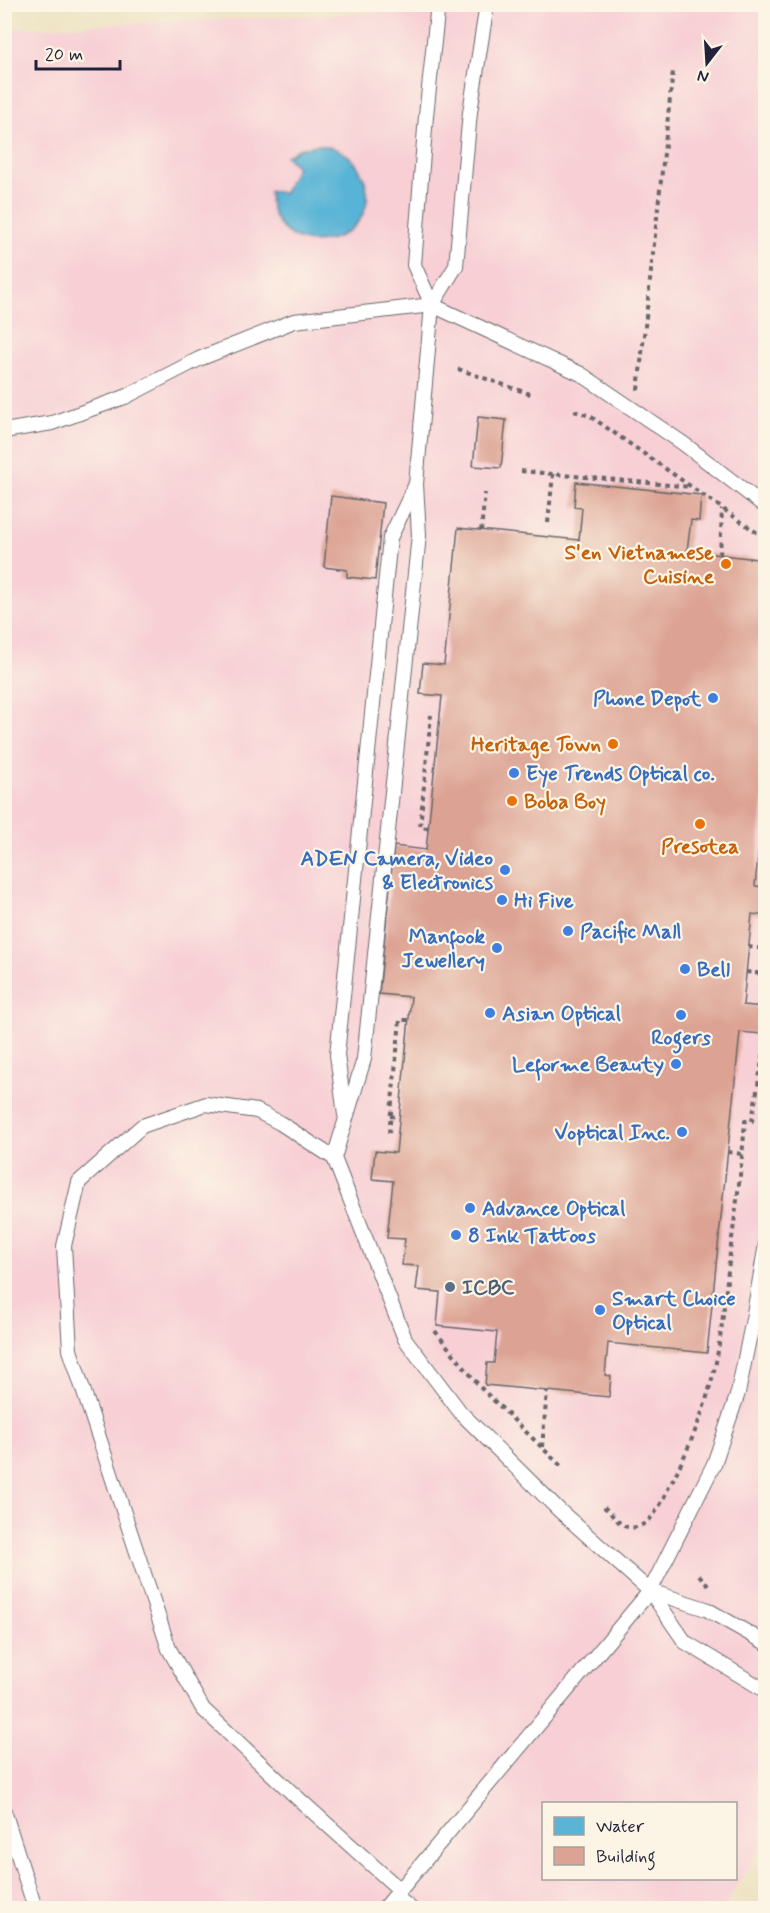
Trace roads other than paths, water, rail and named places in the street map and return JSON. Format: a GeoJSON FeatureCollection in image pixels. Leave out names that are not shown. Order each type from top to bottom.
{"type":"FeatureCollection","features":[{"type":"Feature","properties":{"kind":"lane"},"geometry":{"type":"LineString","coordinates":[[432,305],[414,265],[438,4]]}},
{"type":"Feature","properties":{"kind":"lane"},"geometry":{"type":"LineString","coordinates":[[334,1158],[366,1048],[419,535],[416,484],[432,305],[456,266],[470,112],[487,4]]}},
{"type":"Feature","properties":{"kind":"lane"},"geometry":{"type":"LineString","coordinates":[[4,431],[52,423],[125,397],[199,359],[294,321],[432,305],[581,374],[684,444],[765,507]]}},
{"type":"Feature","properties":{"kind":"lane"},"geometry":{"type":"LineString","coordinates":[[345,1121],[337,1055],[390,538],[416,484]]}},
{"type":"Feature","properties":{"kind":"lane"},"geometry":{"type":"LineString","coordinates":[[410,1908],[398,1893],[203,1708],[169,1648],[70,1350],[64,1246],[79,1182],[142,1126],[206,1104],[257,1111],[334,1158],[405,1339],[461,1413],[560,1511],[650,1591],[685,1642],[765,1691]]}},
{"type":"Feature","properties":{"kind":"lane"},"geometry":{"type":"LineString","coordinates":[[385,1908],[650,1591],[714,1464],[738,1393],[765,1244]]}},
{"type":"Feature","properties":{"kind":"lane"},"geometry":{"type":"LineString","coordinates":[[650,1591],[706,1609],[765,1643]]}},
{"type":"Feature","properties":{"kind":"lane"},"geometry":{"type":"LineString","coordinates":[[4,1811],[35,1908]]}},
{"type":"Feature","properties":{"kind":"water"},"geometry":{"type":"Polygon","coordinates":[[[317,145],[336,149],[347,155],[359,169],[367,193],[363,214],[350,230],[331,239],[310,241],[291,235],[276,218],[269,191],[284,193],[297,167],[286,156],[299,149],[317,145]]]}},
{"type":"Feature","properties":{"kind":"place","name":"S'en Vietnamese Cuisine"},"geometry":{"type":"Point","coordinates":[726,564]}},
{"type":"Feature","properties":{"kind":"place","name":"Phone Depot"},"geometry":{"type":"Point","coordinates":[713,698]}},
{"type":"Feature","properties":{"kind":"place","name":"Heritage Town"},"geometry":{"type":"Point","coordinates":[613,744]}},
{"type":"Feature","properties":{"kind":"place","name":"Eye Trends Optical co."},"geometry":{"type":"Point","coordinates":[514,773]}},
{"type":"Feature","properties":{"kind":"place","name":"Boba Boy"},"geometry":{"type":"Point","coordinates":[512,801]}},
{"type":"Feature","properties":{"kind":"place","name":"Presotea"},"geometry":{"type":"Point","coordinates":[700,824]}},
{"type":"Feature","properties":{"kind":"place","name":"ADEN Camera, Video & Electronics"},"geometry":{"type":"Point","coordinates":[505,870]}},
{"type":"Feature","properties":{"kind":"place","name":"Hi Five"},"geometry":{"type":"Point","coordinates":[502,900]}},
{"type":"Feature","properties":{"kind":"place","name":"Pacific Mall"},"geometry":{"type":"Point","coordinates":[568,931]}},
{"type":"Feature","properties":{"kind":"place","name":"Manfook Jewellery"},"geometry":{"type":"Point","coordinates":[497,948]}},
{"type":"Feature","properties":{"kind":"place","name":"Bell"},"geometry":{"type":"Point","coordinates":[685,969]}},
{"type":"Feature","properties":{"kind":"place","name":"Asian Optical"},"geometry":{"type":"Point","coordinates":[490,1013]}},
{"type":"Feature","properties":{"kind":"place","name":"Rogers"},"geometry":{"type":"Point","coordinates":[681,1015]}},
{"type":"Feature","properties":{"kind":"place","name":"Leforme Beauty"},"geometry":{"type":"Point","coordinates":[676,1064]}},
{"type":"Feature","properties":{"kind":"place","name":"Voptical Inc."},"geometry":{"type":"Point","coordinates":[682,1132]}},
{"type":"Feature","properties":{"kind":"place","name":"Advance Optical"},"geometry":{"type":"Point","coordinates":[470,1208]}},
{"type":"Feature","properties":{"kind":"place","name":"8 Ink Tattoos"},"geometry":{"type":"Point","coordinates":[456,1235]}},
{"type":"Feature","properties":{"kind":"place","name":"ICBC"},"geometry":{"type":"Point","coordinates":[450,1287]}},
{"type":"Feature","properties":{"kind":"place","name":"Smart Choice Optical"},"geometry":{"type":"Point","coordinates":[600,1310]}}]}
